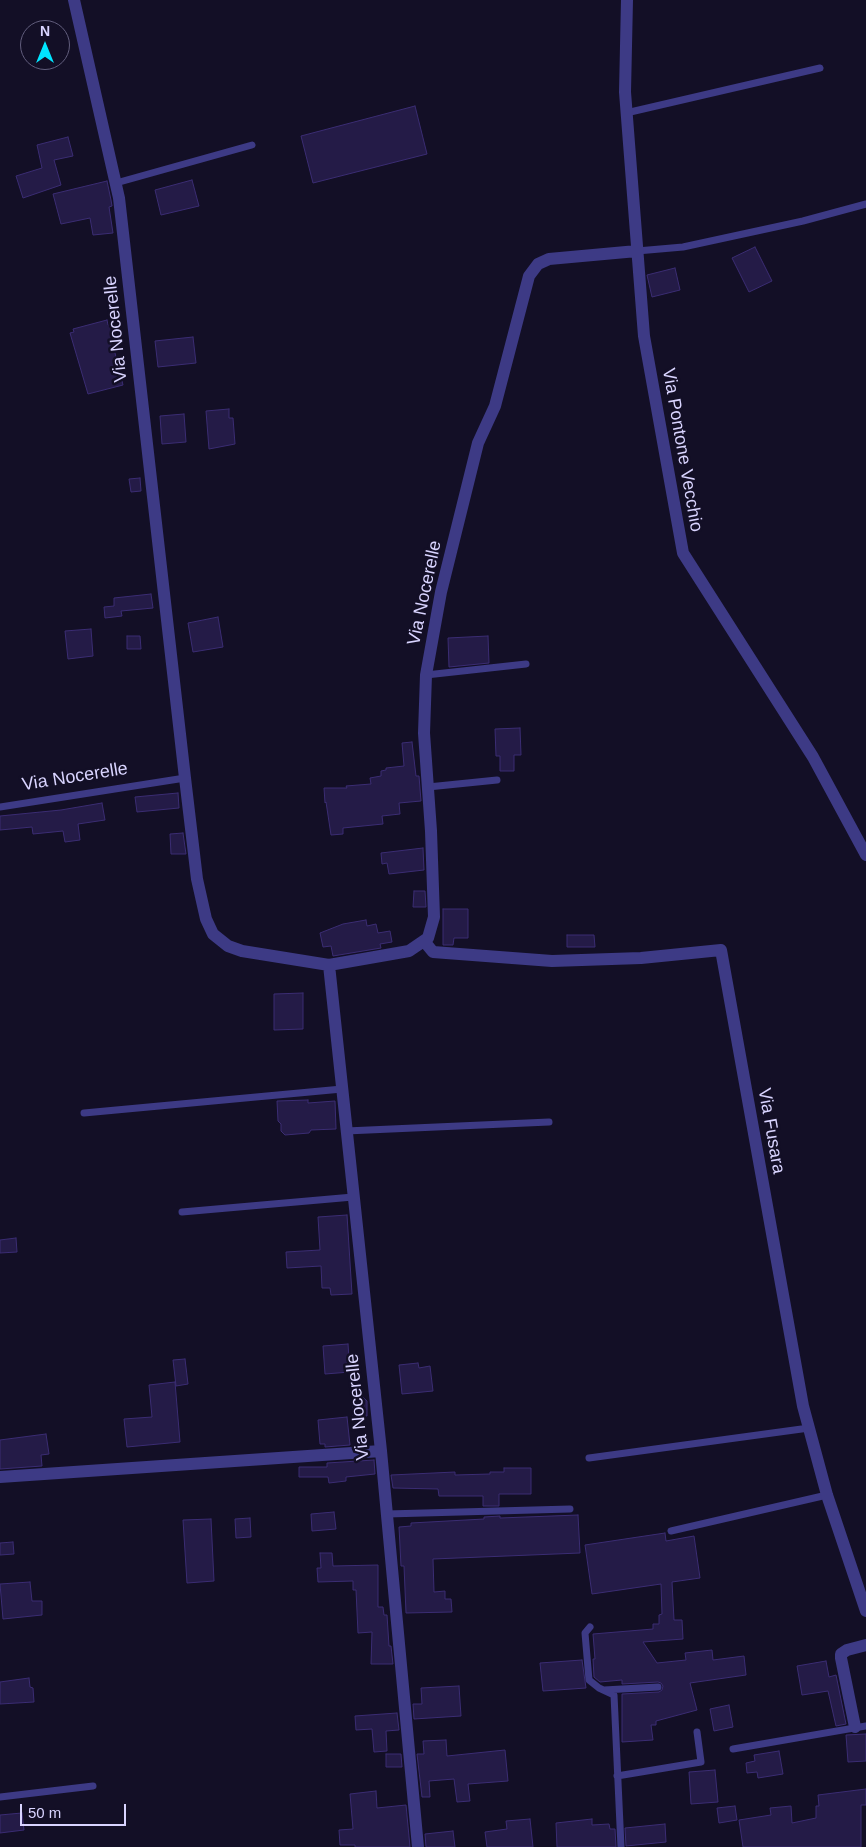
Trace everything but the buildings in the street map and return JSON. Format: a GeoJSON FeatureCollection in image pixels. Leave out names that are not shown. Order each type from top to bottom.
{"type":"FeatureCollection","features":[{"type":"Feature","properties":{"kind":"street","name":"Via Nocerelle"},"geometry":{"type":"LineString","coordinates":[[74,0],[116,183],[197,879],[206,919],[213,934],[228,946],[242,951],[328,965],[409,951],[428,938],[434,917],[424,733],[426,675],[441,592],[478,443],[495,406],[529,276],[538,264],[549,259],[637,251]]}},
{"type":"Feature","properties":{"kind":"street","name":"Via Pontone Vecchio"},"geometry":{"type":"LineString","coordinates":[[627,0],[626,112],[644,336],[682,553],[813,756],[866,855]]}},
{"type":"Feature","properties":{"kind":"street","name":"Via Fusara"},"geometry":{"type":"LineString","coordinates":[[424,941],[433,952],[552,961],[641,958],[721,950],[803,1406],[827,1495],[866,1611]]}},
{"type":"Feature","properties":{"kind":"street","name":"Via Nocerelle"},"geometry":{"type":"LineString","coordinates":[[328,965],[381,1450],[418,1847]]}},
{"type":"Feature","properties":{"kind":"street"},"geometry":{"type":"LineString","coordinates":[[0,1477],[381,1450]]}},
{"type":"Feature","properties":{"kind":"street"},"geometry":{"type":"LineString","coordinates":[[860,1727],[841,1654],[866,1644]]}},
{"type":"Feature","properties":{"kind":"lane"},"geometry":{"type":"LineString","coordinates":[[626,112],[820,68]]}},
{"type":"Feature","properties":{"kind":"lane"},"geometry":{"type":"LineString","coordinates":[[116,183],[252,145]]}},
{"type":"Feature","properties":{"kind":"lane"},"geometry":{"type":"LineString","coordinates":[[637,251],[692,245],[803,221],[866,204]]}},
{"type":"Feature","properties":{"kind":"lane"},"geometry":{"type":"LineString","coordinates":[[426,675],[526,664]]}},
{"type":"Feature","properties":{"kind":"lane","name":"Via Nocerelle"},"geometry":{"type":"LineString","coordinates":[[0,807],[185,778]]}},
{"type":"Feature","properties":{"kind":"lane"},"geometry":{"type":"LineString","coordinates":[[428,787],[497,780]]}},
{"type":"Feature","properties":{"kind":"lane"},"geometry":{"type":"LineString","coordinates":[[84,1113],[342,1089]]}},
{"type":"Feature","properties":{"kind":"lane"},"geometry":{"type":"LineString","coordinates":[[346,1131],[549,1122]]}},
{"type":"Feature","properties":{"kind":"lane"},"geometry":{"type":"LineString","coordinates":[[182,1212],[354,1198]]}},
{"type":"Feature","properties":{"kind":"lane"},"geometry":{"type":"LineString","coordinates":[[589,1458],[809,1428]]}},
{"type":"Feature","properties":{"kind":"lane"},"geometry":{"type":"LineString","coordinates":[[671,1530],[827,1495]]}},
{"type":"Feature","properties":{"kind":"lane"},"geometry":{"type":"LineString","coordinates":[[387,1514],[570,1509]]}},
{"type":"Feature","properties":{"kind":"lane"},"geometry":{"type":"LineString","coordinates":[[590,1627],[585,1634],[590,1680],[614,1695],[621,1847]]}},
{"type":"Feature","properties":{"kind":"lane"},"geometry":{"type":"LineString","coordinates":[[604,1690],[658,1687]]}},
{"type":"Feature","properties":{"kind":"lane"},"geometry":{"type":"LineString","coordinates":[[733,1749],[860,1727]]}},
{"type":"Feature","properties":{"kind":"lane"},"geometry":{"type":"LineString","coordinates":[[618,1776],[701,1762],[697,1732]]}},
{"type":"Feature","properties":{"kind":"lane"},"geometry":{"type":"LineString","coordinates":[[0,1797],[94,1786]]}}]}
